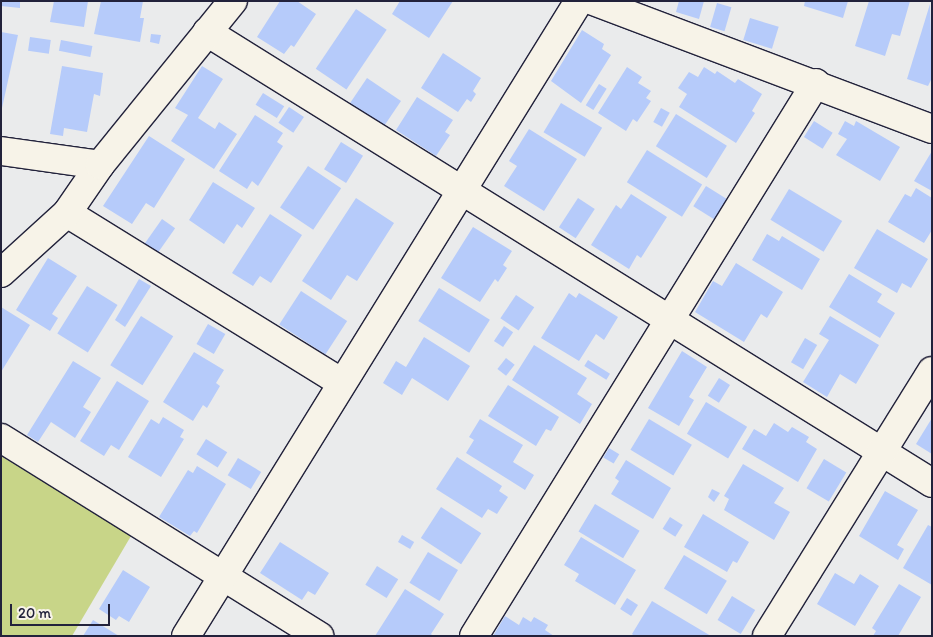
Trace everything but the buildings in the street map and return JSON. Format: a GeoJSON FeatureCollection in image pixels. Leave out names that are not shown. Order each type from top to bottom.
{"type":"FeatureCollection","features":[{"type":"Feature","properties":{"kind":"street"},"geometry":{"type":"LineString","coordinates":[[1,273],[67,213],[100,165],[233,1]]}},
{"type":"Feature","properties":{"kind":"street"},"geometry":{"type":"LineString","coordinates":[[186,636],[579,1]]}},
{"type":"Feature","properties":{"kind":"street"},"geometry":{"type":"LineString","coordinates":[[593,1],[816,83],[932,129]]}},
{"type":"Feature","properties":{"kind":"street"},"geometry":{"type":"LineString","coordinates":[[207,32],[460,192],[932,483]]}},
{"type":"Feature","properties":{"kind":"street"},"geometry":{"type":"LineString","coordinates":[[474,636],[816,83]]}},
{"type":"Feature","properties":{"kind":"street"},"geometry":{"type":"LineString","coordinates":[[1,151],[100,165]]}},
{"type":"Feature","properties":{"kind":"street"},"geometry":{"type":"LineString","coordinates":[[67,213],[342,383]]}},
{"type":"Feature","properties":{"kind":"street"},"geometry":{"type":"LineString","coordinates":[[767,636],[932,371]]}},
{"type":"Feature","properties":{"kind":"street"},"geometry":{"type":"LineString","coordinates":[[1,438],[319,636]]}},
{"type":"Feature","properties":{"kind":"green space"},"geometry":{"type":"Polygon","coordinates":[[[1,456],[131,536],[72,636],[1,636],[1,456]]]}}]}
